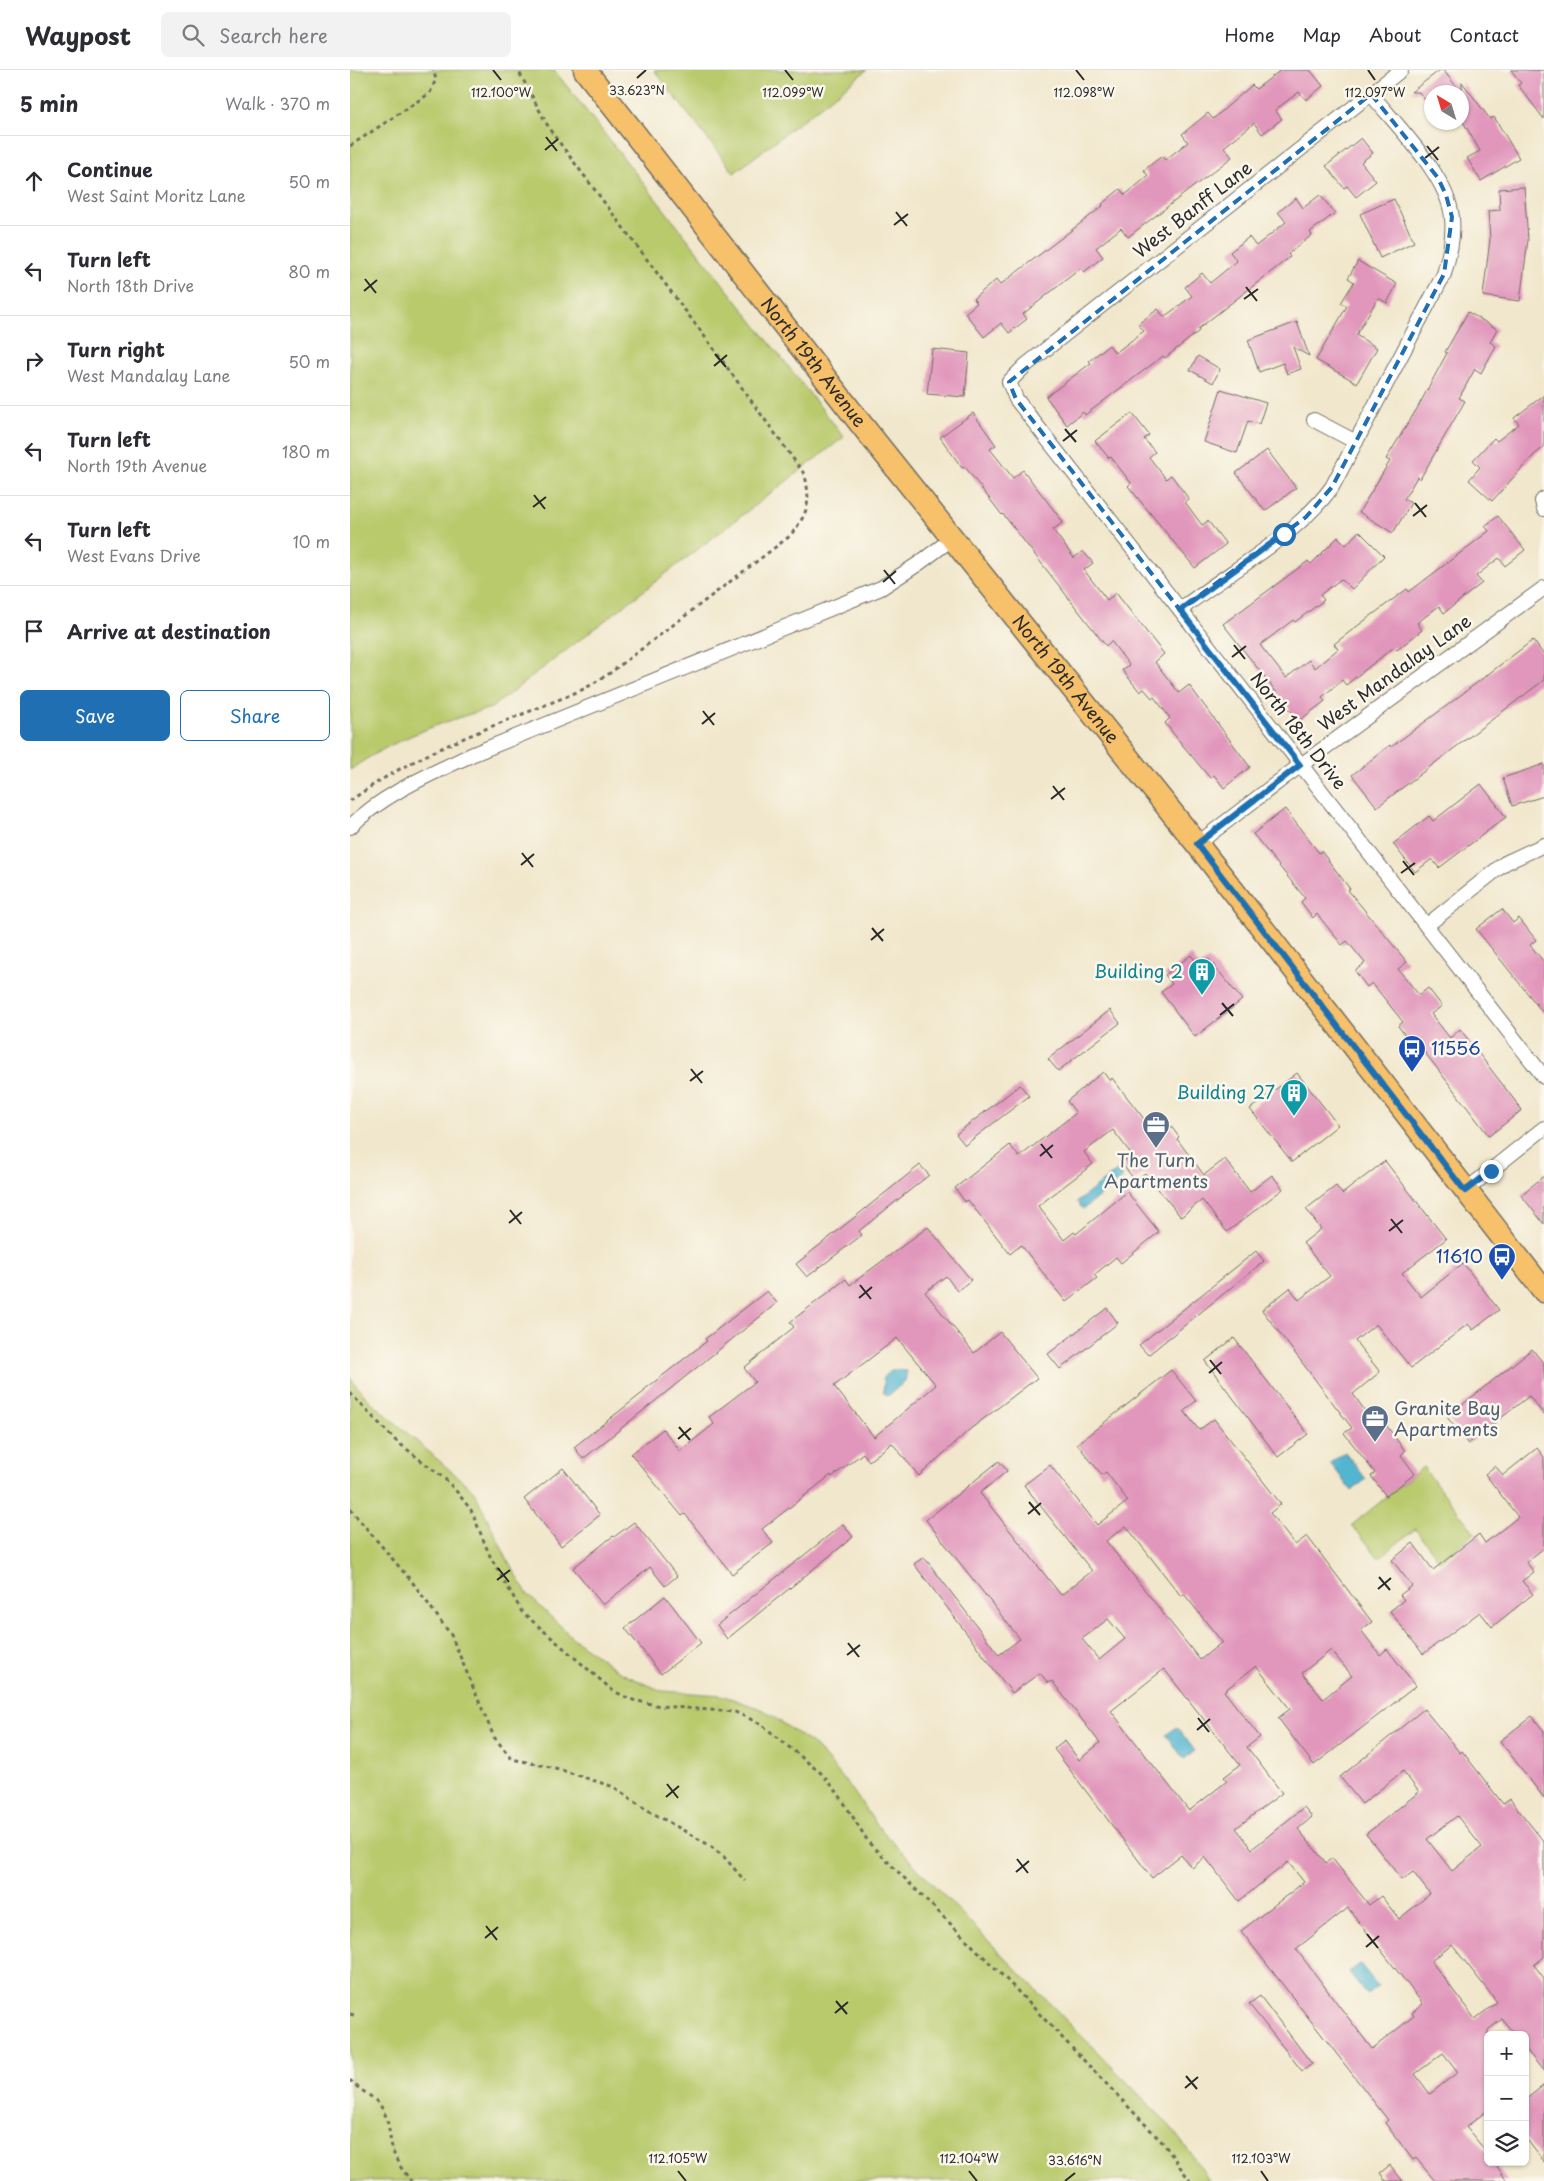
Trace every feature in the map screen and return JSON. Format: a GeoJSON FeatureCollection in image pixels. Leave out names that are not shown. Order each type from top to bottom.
{"type":"FeatureCollection","features":[{"type":"Feature","properties":{"kind":"main road","name":"North 19th Avenue"},"geometry":{"type":"LineString","coordinates":[[584,70],[861,424],[1197,844],[1544,1291]]}},
{"type":"Feature","properties":{"kind":"street","name":"West Banff Lane"},"geometry":{"type":"LineString","coordinates":[[1009,382],[1026,365],[1401,70]]}},
{"type":"Feature","properties":{"kind":"street"},"geometry":{"type":"LineString","coordinates":[[1180,610],[1306,517],[1332,487],[1444,274],[1451,246],[1452,217],[1446,195],[1438,178],[1371,94]]}},
{"type":"Feature","properties":{"kind":"street","name":"North 18th Drive"},"geometry":{"type":"LineString","coordinates":[[1009,382],[1016,399],[1544,1077]]}},
{"type":"Feature","properties":{"kind":"street"},"geometry":{"type":"LineString","coordinates":[[1314,420],[1356,442]]}},
{"type":"Feature","properties":{"kind":"street"},"geometry":{"type":"LineString","coordinates":[[1544,499],[1542,501],[1544,509]]}},
{"type":"Feature","properties":{"kind":"street"},"geometry":{"type":"LineString","coordinates":[[350,827],[361,816],[406,787],[471,756],[881,588],[953,538]]}},
{"type":"Feature","properties":{"kind":"street","name":"West Mandalay Lane"},"geometry":{"type":"LineString","coordinates":[[1197,844],[1300,765],[1544,588]]}},
{"type":"Feature","properties":{"kind":"street"},"geometry":{"type":"LineString","coordinates":[[1426,926],[1505,863],[1544,845]]}},
{"type":"Feature","properties":{"kind":"street"},"geometry":{"type":"LineString","coordinates":[[1465,1191],[1544,1128]]}},
{"type":"Feature","properties":{"kind":"path"},"geometry":{"type":"LineString","coordinates":[[350,146],[430,93],[436,78],[433,70]]}},
{"type":"Feature","properties":{"kind":"path"},"geometry":{"type":"LineString","coordinates":[[350,800],[376,781],[406,764],[586,688],[610,673],[790,536],[805,517],[808,491],[805,475],[738,380],[550,130],[518,70]]}},
{"type":"Feature","properties":{"kind":"path"},"geometry":{"type":"LineString","coordinates":[[350,1393],[395,1440],[445,1479],[457,1492],[471,1510],[490,1556],[522,1612],[612,1690],[629,1699],[660,1706],[735,1712],[761,1724],[822,1774],[838,1793],[869,1843],[1005,1978],[1164,2144],[1190,2181]]}},
{"type":"Feature","properties":{"kind":"path"},"geometry":{"type":"LineString","coordinates":[[350,1509],[413,1583],[451,1635],[494,1737],[512,1759],[555,1768],[614,1788],[644,1808],[709,1845],[724,1857],[745,1881]]}},
{"type":"Feature","properties":{"kind":"path"},"geometry":{"type":"LineString","coordinates":[[350,2080],[355,2086],[374,2098],[384,2111],[393,2151],[400,2166],[411,2181]]}},
{"type":"Feature","properties":{"kind":"highlighted area"},"geometry":{"type":"Polygon","coordinates":[[[1371,94],[1438,178],[1446,195],[1452,217],[1444,274],[1332,487],[1306,517],[1180,610],[1016,399],[1009,382],[1371,94]]]}},
{"type":"Feature","properties":{"kind":"green space"},"geometry":{"type":"Polygon","coordinates":[[[350,70],[554,70],[844,437],[491,708],[454,719],[401,740],[350,770],[350,70]]]}},
{"type":"Feature","properties":{"kind":"green space"},"geometry":{"type":"Polygon","coordinates":[[[654,70],[867,70],[734,173],[654,70]]]}},
{"type":"Feature","properties":{"kind":"green space"},"geometry":{"type":"Polygon","coordinates":[[[350,1378],[368,1399],[474,1491],[507,1559],[528,1595],[573,1638],[621,1673],[662,1691],[721,1695],[764,1710],[816,1747],[848,1784],[877,1825],[919,1870],[1169,2125],[1209,2181],[350,2181],[350,1378]]]}},
{"type":"Feature","properties":{"kind":"green space"},"geometry":{"type":"Polygon","coordinates":[[[1423,1467],[1475,1533],[1440,1561],[1415,1529],[1379,1558],[1352,1525],[1423,1467]]]}},
{"type":"Feature","properties":{"kind":"water"},"geometry":{"type":"Polygon","coordinates":[[[1117,1171],[1123,1178],[1083,1209],[1077,1202],[1117,1171]]]}},
{"type":"Feature","properties":{"kind":"water"},"geometry":{"type":"Polygon","coordinates":[[[892,1370],[907,1371],[905,1381],[888,1396],[883,1392],[884,1382],[882,1379],[892,1370]]]}},
{"type":"Feature","properties":{"kind":"water"},"geometry":{"type":"Polygon","coordinates":[[[1345,1452],[1366,1479],[1352,1491],[1330,1463],[1345,1452]]]}},
{"type":"Feature","properties":{"kind":"water"},"geometry":{"type":"Polygon","coordinates":[[[1177,1727],[1195,1751],[1184,1759],[1166,1735],[1177,1727]]]}},
{"type":"Feature","properties":{"kind":"water"},"geometry":{"type":"Polygon","coordinates":[[[1360,1964],[1378,1986],[1367,1995],[1349,1972],[1360,1964]]]}},
{"type":"Feature","properties":{"kind":"building"},"geometry":{"type":"Polygon","coordinates":[[[1281,70],[1310,70],[1323,86],[1306,100],[1299,92],[1275,110],[1282,119],[1262,134],[1254,123],[1224,147],[1232,157],[1128,237],[1121,228],[1096,248],[1103,257],[1084,272],[1081,268],[1023,314],[1027,319],[1009,333],[1001,323],[984,337],[965,313],[977,303],[973,299],[996,280],[1000,285],[1103,206],[1102,204],[1120,189],[1125,195],[1148,176],[1144,170],[1162,156],[1165,160],[1188,142],[1182,134],[1208,113],[1213,119],[1252,85],[1256,89],[1281,70]]]}},
{"type":"Feature","properties":{"kind":"building"},"geometry":{"type":"Polygon","coordinates":[[[1440,70],[1443,70],[1455,85],[1424,85],[1424,99],[1419,92],[1411,92],[1440,70]]]}},
{"type":"Feature","properties":{"kind":"building"},"geometry":{"type":"Polygon","coordinates":[[[1511,70],[1544,70],[1544,119],[1518,85],[1521,83],[1511,70]]]}},
{"type":"Feature","properties":{"kind":"building"},"geometry":{"type":"Polygon","coordinates":[[[1469,91],[1490,119],[1494,117],[1519,158],[1481,181],[1467,158],[1480,151],[1468,130],[1469,91]]]}},
{"type":"Feature","properties":{"kind":"building"},"geometry":{"type":"Polygon","coordinates":[[[1361,138],[1373,153],[1361,162],[1376,181],[1356,197],[1347,186],[1344,188],[1326,166],[1361,138]]]}},
{"type":"Feature","properties":{"kind":"building"},"geometry":{"type":"Polygon","coordinates":[[[1524,187],[1528,240],[1520,301],[1483,296],[1490,239],[1488,211],[1500,210],[1499,189],[1524,187]]]}},
{"type":"Feature","properties":{"kind":"building"},"geometry":{"type":"Polygon","coordinates":[[[1320,195],[1335,213],[1310,232],[1312,235],[1288,254],[1290,257],[1198,329],[1199,331],[1165,358],[1163,356],[1085,415],[1083,412],[1067,425],[1046,397],[1091,363],[1089,361],[1109,345],[1115,353],[1144,331],[1138,324],[1158,309],[1164,317],[1192,296],[1185,287],[1202,273],[1210,283],[1237,261],[1230,252],[1249,237],[1256,246],[1286,222],[1278,212],[1296,198],[1303,208],[1320,195]]]}},
{"type":"Feature","properties":{"kind":"building"},"geometry":{"type":"Polygon","coordinates":[[[1394,199],[1414,242],[1380,258],[1360,214],[1394,199]]]}},
{"type":"Feature","properties":{"kind":"building"},"geometry":{"type":"Polygon","coordinates":[[[1358,261],[1397,284],[1387,303],[1378,298],[1356,335],[1377,348],[1357,383],[1316,360],[1347,306],[1341,303],[1354,282],[1348,278],[1358,261]]]}},
{"type":"Feature","properties":{"kind":"building"},"geometry":{"type":"Polygon","coordinates":[[[1468,312],[1497,329],[1490,342],[1496,346],[1481,373],[1475,369],[1459,398],[1465,401],[1420,479],[1417,477],[1404,499],[1411,503],[1393,533],[1359,512],[1390,461],[1386,459],[1418,407],[1447,353],[1445,352],[1468,312]]]}},
{"type":"Feature","properties":{"kind":"building"},"geometry":{"type":"Polygon","coordinates":[[[1297,322],[1309,356],[1293,347],[1301,369],[1287,374],[1283,363],[1259,372],[1248,340],[1297,322]]]}},
{"type":"Feature","properties":{"kind":"building"},"geometry":{"type":"Polygon","coordinates":[[[932,349],[969,353],[965,397],[927,394],[932,349]]]}},
{"type":"Feature","properties":{"kind":"building"},"geometry":{"type":"Polygon","coordinates":[[[1198,356],[1220,369],[1213,383],[1190,370],[1198,356]]]}},
{"type":"Feature","properties":{"kind":"building"},"geometry":{"type":"Polygon","coordinates":[[[1221,389],[1266,403],[1259,424],[1248,421],[1237,453],[1204,442],[1221,389]]]}},
{"type":"Feature","properties":{"kind":"building"},"geometry":{"type":"Polygon","coordinates":[[[1544,395],[1544,447],[1533,456],[1492,501],[1469,480],[1480,467],[1473,460],[1494,438],[1497,441],[1519,424],[1514,418],[1544,395]]]}},
{"type":"Feature","properties":{"kind":"building"},"geometry":{"type":"Polygon","coordinates":[[[973,413],[996,445],[990,449],[1013,478],[1023,470],[1063,522],[1053,530],[1074,558],[1083,551],[1093,563],[1084,570],[1107,600],[1116,593],[1164,654],[1155,662],[1179,693],[1189,685],[1250,767],[1224,788],[1214,775],[1210,778],[1180,742],[1165,723],[1170,718],[1154,697],[1152,698],[1144,689],[1140,692],[1122,670],[1129,665],[1111,641],[1106,646],[965,467],[962,468],[940,437],[973,413]]]}},
{"type":"Feature","properties":{"kind":"building"},"geometry":{"type":"Polygon","coordinates":[[[1132,413],[1149,435],[1144,439],[1155,452],[1149,457],[1166,479],[1171,475],[1189,499],[1185,502],[1202,525],[1208,521],[1226,544],[1195,568],[1128,486],[1131,483],[1111,457],[1109,458],[1095,441],[1132,413]]]}},
{"type":"Feature","properties":{"kind":"building"},"geometry":{"type":"Polygon","coordinates":[[[1267,450],[1296,488],[1265,511],[1236,473],[1267,450]]]}},
{"type":"Feature","properties":{"kind":"building"},"geometry":{"type":"Polygon","coordinates":[[[1498,516],[1525,550],[1505,566],[1499,558],[1476,576],[1482,583],[1444,613],[1439,606],[1417,623],[1422,630],[1397,650],[1394,647],[1346,685],[1342,680],[1322,697],[1325,701],[1299,721],[1223,624],[1308,561],[1311,564],[1338,537],[1346,545],[1359,531],[1384,556],[1352,589],[1341,579],[1320,595],[1324,600],[1260,645],[1286,678],[1309,660],[1315,668],[1338,649],[1334,644],[1407,589],[1409,592],[1489,531],[1485,526],[1498,516]]]}},
{"type":"Feature","properties":{"kind":"building"},"geometry":{"type":"Polygon","coordinates":[[[1533,640],[1544,655],[1544,680],[1377,807],[1352,775],[1533,640]]]}},
{"type":"Feature","properties":{"kind":"building"},"geometry":{"type":"Polygon","coordinates":[[[1544,764],[1544,796],[1512,806],[1503,778],[1544,764]]]}},
{"type":"Feature","properties":{"kind":"building"},"geometry":{"type":"Polygon","coordinates":[[[1481,784],[1506,817],[1439,868],[1432,859],[1415,872],[1393,844],[1429,816],[1433,821],[1481,784]]]}},
{"type":"Feature","properties":{"kind":"building"},"geometry":{"type":"Polygon","coordinates":[[[1285,809],[1319,853],[1321,851],[1350,889],[1348,890],[1407,962],[1398,969],[1419,995],[1428,988],[1442,1006],[1431,1014],[1450,1038],[1460,1029],[1522,1110],[1489,1136],[1413,1037],[1409,1040],[1398,1026],[1403,1022],[1372,983],[1367,987],[1355,971],[1365,963],[1347,941],[1342,945],[1317,914],[1313,918],[1301,902],[1305,898],[1253,834],[1285,809]]]}},
{"type":"Feature","properties":{"kind":"building"},"geometry":{"type":"Polygon","coordinates":[[[1502,909],[1513,923],[1519,918],[1536,940],[1530,945],[1544,962],[1544,1014],[1476,929],[1502,909]]]}},
{"type":"Feature","properties":{"kind":"building","name":"Building 2"},"geometry":{"type":"Polygon","coordinates":[[[1191,955],[1199,966],[1209,959],[1242,1000],[1195,1037],[1161,992],[1172,984],[1165,975],[1191,955]]]}},
{"type":"Feature","properties":{"kind":"building"},"geometry":{"type":"Polygon","coordinates":[[[1110,1010],[1120,1023],[1058,1071],[1048,1059],[1110,1010]]]}},
{"type":"Feature","properties":{"kind":"building"},"geometry":{"type":"Polygon","coordinates":[[[1103,1072],[1110,1081],[1112,1078],[1148,1124],[1156,1119],[1163,1128],[1169,1124],[1179,1137],[1177,1139],[1204,1175],[1225,1159],[1250,1192],[1272,1175],[1283,1189],[1227,1232],[1202,1200],[1181,1217],[1145,1173],[1135,1180],[1121,1163],[1132,1155],[1113,1130],[1084,1152],[1093,1164],[1038,1206],[1064,1240],[1074,1232],[1076,1234],[1127,1192],[1159,1232],[1121,1263],[1116,1257],[1094,1275],[1097,1278],[1066,1302],[1021,1245],[1010,1254],[968,1200],[965,1202],[955,1188],[1010,1145],[1019,1157],[1076,1113],[1067,1101],[1103,1072]]]}},
{"type":"Feature","properties":{"kind":"building","name":"Building 27"},"geometry":{"type":"Polygon","coordinates":[[[1297,1073],[1338,1125],[1292,1162],[1250,1109],[1297,1073]]]}},
{"type":"Feature","properties":{"kind":"building"},"geometry":{"type":"Polygon","coordinates":[[[1020,1085],[1029,1096],[965,1145],[956,1134],[1020,1085]]]}},
{"type":"Feature","properties":{"kind":"building"},"geometry":{"type":"Polygon","coordinates":[[[1385,1161],[1446,1239],[1402,1273],[1421,1297],[1463,1263],[1499,1310],[1473,1330],[1468,1324],[1411,1368],[1376,1324],[1355,1341],[1380,1372],[1353,1394],[1368,1415],[1374,1410],[1381,1418],[1405,1451],[1401,1455],[1415,1474],[1386,1496],[1371,1476],[1375,1473],[1344,1433],[1352,1428],[1262,1310],[1290,1288],[1299,1300],[1330,1276],[1303,1243],[1321,1229],[1306,1209],[1336,1186],[1342,1194],[1385,1161]]]}},
{"type":"Feature","properties":{"kind":"building"},"geometry":{"type":"Polygon","coordinates":[[[920,1165],[929,1175],[859,1231],[862,1235],[807,1277],[796,1264],[920,1165]]]}},
{"type":"Feature","properties":{"kind":"building"},"geometry":{"type":"Polygon","coordinates":[[[1544,1176],[1544,1224],[1521,1195],[1544,1176]]]}},
{"type":"Feature","properties":{"kind":"building"},"geometry":{"type":"Polygon","coordinates":[[[928,1227],[971,1280],[957,1291],[946,1276],[925,1292],[974,1353],[1000,1332],[1037,1378],[969,1430],[919,1476],[892,1443],[869,1461],[863,1453],[832,1477],[831,1475],[762,1529],[773,1543],[732,1574],[685,1514],[682,1516],[631,1454],[663,1429],[680,1451],[714,1424],[709,1417],[755,1382],[744,1368],[794,1327],[790,1322],[846,1279],[850,1285],[928,1227]],[[897,1338],[834,1386],[874,1437],[936,1385],[897,1338]]]}},
{"type":"Feature","properties":{"kind":"building"},"geometry":{"type":"Polygon","coordinates":[[[1256,1251],[1264,1261],[1148,1355],[1139,1345],[1256,1251]]]}},
{"type":"Feature","properties":{"kind":"building"},"geometry":{"type":"Polygon","coordinates":[[[767,1291],[777,1303],[583,1459],[574,1447],[707,1341],[705,1339],[767,1291]]]}},
{"type":"Feature","properties":{"kind":"building"},"geometry":{"type":"Polygon","coordinates":[[[1107,1308],[1118,1323],[1060,1369],[1048,1354],[1107,1308]]]}},
{"type":"Feature","properties":{"kind":"building"},"geometry":{"type":"Polygon","coordinates":[[[1234,1338],[1308,1434],[1278,1457],[1205,1361],[1234,1338]]]}},
{"type":"Feature","properties":{"kind":"building"},"geometry":{"type":"Polygon","coordinates":[[[1532,1349],[1544,1364],[1544,1415],[1529,1396],[1468,1444],[1447,1417],[1532,1349]]]}},
{"type":"Feature","properties":{"kind":"building"},"geometry":{"type":"Polygon","coordinates":[[[1171,1370],[1196,1401],[1184,1411],[1199,1430],[1214,1419],[1281,1504],[1270,1513],[1295,1545],[1307,1536],[1372,1622],[1361,1630],[1380,1655],[1387,1649],[1416,1686],[1314,1765],[1278,1718],[1290,1709],[1256,1666],[1224,1691],[1260,1737],[1247,1747],[1282,1793],[1236,1828],[1252,1849],[1304,1807],[1312,1817],[1298,1829],[1326,1863],[1332,1858],[1369,1905],[1381,1896],[1399,1919],[1430,1894],[1413,1872],[1402,1880],[1366,1834],[1419,1792],[1403,1771],[1362,1804],[1340,1777],[1424,1709],[1460,1753],[1462,1751],[1503,1804],[1510,1799],[1544,1842],[1544,1957],[1534,1965],[1544,1978],[1544,2072],[1529,2053],[1529,2031],[1512,2031],[1502,2019],[1488,2031],[1484,2031],[1484,2113],[1466,2127],[1484,2149],[1484,2166],[1497,2166],[1507,2181],[1435,2181],[1416,2158],[1413,2160],[1385,2123],[1388,2120],[1241,1931],[1304,1882],[1288,1862],[1239,1901],[1205,1857],[1192,1868],[1181,1855],[1152,1878],[1054,1749],[1065,1741],[1079,1760],[1100,1743],[1052,1681],[1048,1683],[1040,1673],[1012,1693],[914,1564],[924,1557],[999,1655],[1020,1639],[926,1520],[999,1461],[1007,1471],[980,1493],[1061,1595],[1092,1571],[1024,1485],[1050,1465],[1097,1525],[1128,1501],[1106,1472],[1102,1475],[1077,1444],[1171,1370]],[[1126,1526],[1106,1541],[1200,1660],[1222,1642],[1184,1594],[1181,1596],[1126,1526]],[[1108,1619],[1082,1639],[1099,1660],[1125,1639],[1108,1619]],[[1331,1650],[1302,1673],[1323,1699],[1352,1676],[1331,1650]],[[1164,1669],[1111,1711],[1189,1811],[1227,1781],[1224,1777],[1240,1765],[1164,1669]],[[1457,1816],[1427,1839],[1452,1871],[1482,1847],[1457,1816]],[[1348,1908],[1296,1949],[1372,2049],[1414,2016],[1412,2013],[1423,2004],[1348,1908]],[[1452,1945],[1431,1961],[1475,2019],[1497,2002],[1452,1945]],[[1443,2053],[1415,2074],[1430,2094],[1458,2072],[1443,2053]]]}},
{"type":"Feature","properties":{"kind":"building"},"geometry":{"type":"Polygon","coordinates":[[[1537,1448],[1544,1457],[1544,1548],[1526,1562],[1534,1572],[1522,1581],[1533,1594],[1492,1627],[1480,1612],[1423,1654],[1390,1611],[1404,1600],[1400,1595],[1412,1586],[1392,1560],[1413,1543],[1433,1570],[1479,1534],[1485,1543],[1518,1517],[1485,1474],[1495,1466],[1503,1475],[1537,1448]]]}},
{"type":"Feature","properties":{"kind":"building"},"geometry":{"type":"Polygon","coordinates":[[[563,1468],[600,1515],[561,1546],[524,1499],[563,1468]]]}},
{"type":"Feature","properties":{"kind":"building"},"geometry":{"type":"Polygon","coordinates":[[[634,1522],[677,1576],[665,1586],[650,1567],[603,1605],[573,1568],[634,1522]]]}},
{"type":"Feature","properties":{"kind":"building"},"geometry":{"type":"Polygon","coordinates":[[[843,1524],[853,1537],[727,1639],[717,1625],[843,1524]]]}},
{"type":"Feature","properties":{"kind":"building"},"geometry":{"type":"Polygon","coordinates":[[[665,1596],[701,1643],[661,1674],[625,1628],[665,1596]]]}},
{"type":"Feature","properties":{"kind":"building"},"geometry":{"type":"Polygon","coordinates":[[[1532,1716],[1544,1731],[1544,1798],[1500,1741],[1532,1716]]]}},
{"type":"Feature","properties":{"kind":"building"},"geometry":{"type":"Polygon","coordinates":[[[1260,1996],[1312,2064],[1302,2071],[1249,2004],[1260,1996]]]}},
{"type":"Feature","properties":{"kind":"building"},"geometry":{"type":"Polygon","coordinates":[[[1544,2085],[1544,2162],[1529,2142],[1529,2097],[1544,2085]]]}},
{"type":"Feature","properties":{"kind":"building"},"geometry":{"type":"Polygon","coordinates":[[[1390,2165],[1403,2181],[1386,2181],[1380,2173],[1390,2165]]]}},
{"type":"Feature","properties":{"kind":"place","name":"Building 2"},"geometry":{"type":"Point","coordinates":[1202,996]}},
{"type":"Feature","properties":{"kind":"place","name":"11556"},"geometry":{"type":"Point","coordinates":[1412,1073]}},
{"type":"Feature","properties":{"kind":"place","name":"Building 27"},"geometry":{"type":"Point","coordinates":[1294,1117]}},
{"type":"Feature","properties":{"kind":"place","name":"The Turn Apartments"},"geometry":{"type":"Point","coordinates":[1156,1149]}},
{"type":"Feature","properties":{"kind":"place","name":"11610"},"geometry":{"type":"Point","coordinates":[1502,1281]}},
{"type":"Feature","properties":{"kind":"place","name":"Granite Bay Apartments"},"geometry":{"type":"Point","coordinates":[1375,1443]}},
{"type":"Feature","properties":{"kind":"route"},"geometry":{"type":"LineString","coordinates":[[1284,534],[1180,610],[1300,765],[1197,844],[1465,1191],[1491,1171]]}}]}
